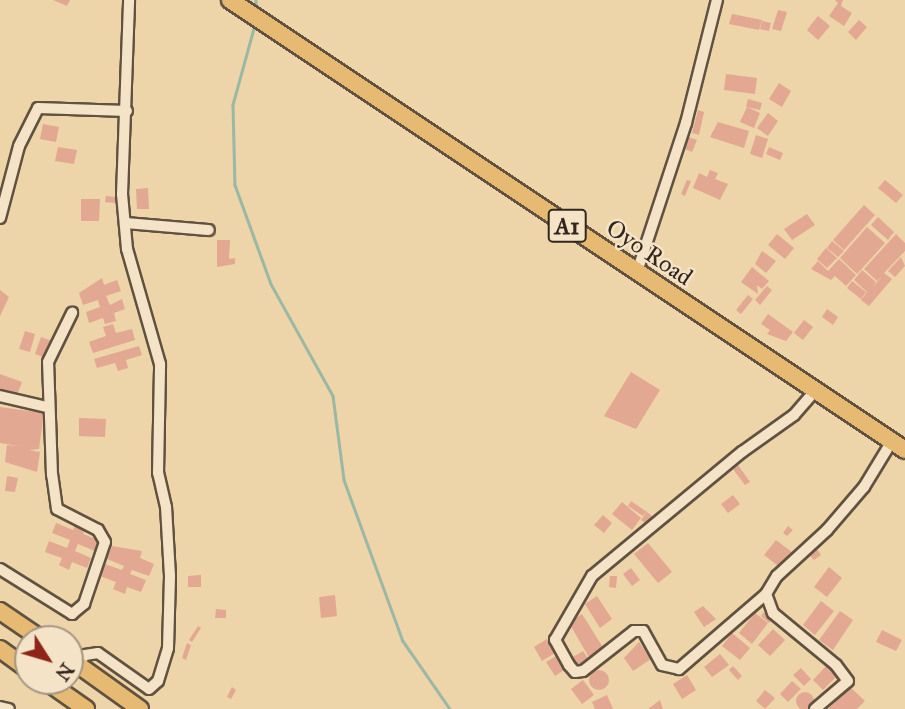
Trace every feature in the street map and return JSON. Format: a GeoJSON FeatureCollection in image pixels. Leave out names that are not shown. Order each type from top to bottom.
{"type":"FeatureCollection","features":[{"type":"Feature","properties":{"kind":"highway","name":"Oyo Road"},"geometry":{"type":"LineString","coordinates":[[230,0],[899,445]]}},
{"type":"Feature","properties":{"kind":"highway"},"geometry":{"type":"LineString","coordinates":[[0,611],[20,625]]}},
{"type":"Feature","properties":{"kind":"highway"},"geometry":{"type":"LineString","coordinates":[[84,669],[140,709]]}},
{"type":"Feature","properties":{"kind":"highway"},"geometry":{"type":"LineString","coordinates":[[66,695],[86,709]]}},
{"type":"Feature","properties":{"kind":"street"},"geometry":{"type":"LineString","coordinates":[[84,656],[98,653],[149,689],[158,681],[168,648],[170,576],[166,507],[158,473],[160,365],[127,249],[125,223],[129,0]]}},
{"type":"Feature","properties":{"kind":"street"},"geometry":{"type":"LineString","coordinates":[[637,272],[686,123],[717,0]]}},
{"type":"Feature","properties":{"kind":"street"},"geometry":{"type":"LineString","coordinates":[[0,218],[19,146],[38,108],[127,111]]}},
{"type":"Feature","properties":{"kind":"street"},"geometry":{"type":"LineString","coordinates":[[125,223],[209,230]]}},
{"type":"Feature","properties":{"kind":"street"},"geometry":{"type":"LineString","coordinates":[[0,569],[72,614],[84,604],[105,542],[98,530],[57,509],[47,407],[48,362],[72,313]]}},
{"type":"Feature","properties":{"kind":"street"},"geometry":{"type":"LineString","coordinates":[[815,391],[794,415],[742,452],[592,576],[555,640],[575,671],[583,671],[634,631],[643,631],[662,665],[679,669],[766,594],[777,576],[827,530],[899,445]]}},
{"type":"Feature","properties":{"kind":"street"},"geometry":{"type":"LineString","coordinates":[[0,396],[47,407]]}},
{"type":"Feature","properties":{"kind":"street"},"geometry":{"type":"LineString","coordinates":[[766,594],[773,613],[836,665],[848,681],[815,709]]}},
{"type":"Feature","properties":{"kind":"street"},"geometry":{"type":"LineString","coordinates":[[0,705],[8,709]]}},
{"type":"Feature","properties":{"kind":"building"},"geometry":{"type":"Polygon","coordinates":[[[53,0],[70,0],[67,6],[53,0]]]}},
{"type":"Feature","properties":{"kind":"building"},"geometry":{"type":"Polygon","coordinates":[[[835,0],[843,0],[841,6],[852,13],[844,26],[829,16],[838,3],[835,0]]]}},
{"type":"Feature","properties":{"kind":"building"},"geometry":{"type":"Polygon","coordinates":[[[778,10],[787,12],[781,31],[772,29],[778,10]]]}},
{"type":"Feature","properties":{"kind":"building"},"geometry":{"type":"Polygon","coordinates":[[[732,14],[762,20],[759,30],[729,24],[732,14]]]}},
{"type":"Feature","properties":{"kind":"building"},"geometry":{"type":"Polygon","coordinates":[[[818,16],[830,26],[818,40],[807,30],[818,16]]]}},
{"type":"Feature","properties":{"kind":"building"},"geometry":{"type":"Polygon","coordinates":[[[859,20],[867,27],[856,40],[848,32],[859,20]]]}},
{"type":"Feature","properties":{"kind":"building"},"geometry":{"type":"Polygon","coordinates":[[[762,21],[771,23],[769,31],[760,29],[762,21]]]}},
{"type":"Feature","properties":{"kind":"building"},"geometry":{"type":"Polygon","coordinates":[[[726,74],[757,78],[755,94],[724,90],[726,74]]]}},
{"type":"Feature","properties":{"kind":"building"},"geometry":{"type":"Polygon","coordinates":[[[779,83],[791,91],[782,107],[769,99],[779,83]]]}},
{"type":"Feature","properties":{"kind":"building"},"geometry":{"type":"Polygon","coordinates":[[[748,99],[762,103],[760,110],[746,107],[748,99]]]}},
{"type":"Feature","properties":{"kind":"building"},"geometry":{"type":"Polygon","coordinates":[[[747,107],[760,113],[754,128],[740,122],[747,107]]]}},
{"type":"Feature","properties":{"kind":"building"},"geometry":{"type":"Polygon","coordinates":[[[698,110],[704,112],[699,135],[692,133],[698,110]]]}},
{"type":"Feature","properties":{"kind":"building"},"geometry":{"type":"Polygon","coordinates":[[[768,113],[778,121],[768,136],[757,128],[768,113]]]}},
{"type":"Feature","properties":{"kind":"building"},"geometry":{"type":"Polygon","coordinates":[[[718,122],[749,131],[744,148],[710,137],[718,122]]]}},
{"type":"Feature","properties":{"kind":"building"},"geometry":{"type":"Polygon","coordinates":[[[43,124],[59,127],[56,142],[40,139],[43,124]]]}},
{"type":"Feature","properties":{"kind":"building"},"geometry":{"type":"Polygon","coordinates":[[[756,135],[768,139],[762,158],[750,154],[756,135]]]}},
{"type":"Feature","properties":{"kind":"building"},"geometry":{"type":"Polygon","coordinates":[[[685,136],[697,140],[692,152],[685,149],[685,136]]]}},
{"type":"Feature","properties":{"kind":"building"},"geometry":{"type":"Polygon","coordinates":[[[58,147],[77,150],[74,164],[55,161],[58,147]]]}},
{"type":"Feature","properties":{"kind":"building"},"geometry":{"type":"Polygon","coordinates":[[[769,147],[783,153],[780,160],[766,154],[769,147]]]}},
{"type":"Feature","properties":{"kind":"building"},"geometry":{"type":"Polygon","coordinates":[[[710,170],[718,173],[715,179],[728,184],[720,200],[693,188],[699,173],[707,177],[710,170]]]}},
{"type":"Feature","properties":{"kind":"building"},"geometry":{"type":"Polygon","coordinates":[[[687,180],[691,181],[685,196],[681,194],[687,180]]]}},
{"type":"Feature","properties":{"kind":"building"},"geometry":{"type":"Polygon","coordinates":[[[885,180],[903,195],[896,203],[878,188],[885,180]]]}},
{"type":"Feature","properties":{"kind":"building"},"geometry":{"type":"Polygon","coordinates":[[[148,188],[149,209],[137,209],[136,189],[148,188]]]}},
{"type":"Feature","properties":{"kind":"building"},"geometry":{"type":"Polygon","coordinates":[[[106,196],[116,197],[115,203],[105,202],[106,196]]]}},
{"type":"Feature","properties":{"kind":"building"},"geometry":{"type":"Polygon","coordinates":[[[81,199],[100,199],[99,221],[81,221],[81,199]]]}},
{"type":"Feature","properties":{"kind":"building"},"geometry":{"type":"Polygon","coordinates":[[[864,205],[875,215],[844,250],[833,240],[864,205]]]}},
{"type":"Feature","properties":{"kind":"building"},"geometry":{"type":"Polygon","coordinates":[[[807,214],[815,225],[792,240],[784,229],[807,214]]]}},
{"type":"Feature","properties":{"kind":"building"},"geometry":{"type":"Polygon","coordinates":[[[878,217],[894,232],[888,240],[871,225],[878,217]]]}},
{"type":"Feature","properties":{"kind":"building"},"geometry":{"type":"Polygon","coordinates":[[[867,227],[885,243],[857,274],[840,258],[867,227]]]}},
{"type":"Feature","properties":{"kind":"building"},"geometry":{"type":"Polygon","coordinates":[[[777,234],[794,248],[785,259],[768,245],[777,234]]]}},
{"type":"Feature","properties":{"kind":"building"},"geometry":{"type":"Polygon","coordinates":[[[896,234],[905,243],[905,251],[884,273],[892,279],[869,306],[861,300],[867,292],[854,280],[862,270],[876,282],[873,287],[882,276],[877,281],[864,269],[896,234]]]}},
{"type":"Feature","properties":{"kind":"building"},"geometry":{"type":"Polygon","coordinates":[[[217,240],[230,240],[229,259],[235,258],[235,264],[217,267],[217,240]]]}},
{"type":"Feature","properties":{"kind":"building"},"geometry":{"type":"Polygon","coordinates":[[[832,241],[844,251],[838,257],[827,248],[832,241]]]}},
{"type":"Feature","properties":{"kind":"building"},"geometry":{"type":"Polygon","coordinates":[[[826,248],[837,258],[827,268],[817,259],[826,248]]]}},
{"type":"Feature","properties":{"kind":"building"},"geometry":{"type":"Polygon","coordinates":[[[762,251],[776,261],[766,273],[755,264],[762,251]]]}},
{"type":"Feature","properties":{"kind":"building"},"geometry":{"type":"Polygon","coordinates":[[[901,257],[905,266],[895,277],[888,271],[901,257]]]}},
{"type":"Feature","properties":{"kind":"building"},"geometry":{"type":"Polygon","coordinates":[[[839,259],[856,275],[846,286],[835,276],[831,280],[811,269],[818,261],[828,271],[839,259]]]}},
{"type":"Feature","properties":{"kind":"building"},"geometry":{"type":"Polygon","coordinates":[[[752,267],[769,281],[762,289],[757,285],[758,294],[741,282],[752,267]]]}},
{"type":"Feature","properties":{"kind":"building"},"geometry":{"type":"Polygon","coordinates":[[[102,278],[104,285],[117,280],[121,291],[106,296],[110,305],[122,299],[125,309],[114,313],[116,321],[105,324],[103,318],[89,323],[86,312],[100,307],[98,300],[83,305],[79,293],[102,278]]]}},
{"type":"Feature","properties":{"kind":"building"},"geometry":{"type":"Polygon","coordinates":[[[852,281],[866,292],[861,299],[847,288],[852,281]]]}},
{"type":"Feature","properties":{"kind":"building"},"geometry":{"type":"Polygon","coordinates":[[[767,286],[772,290],[760,305],[755,300],[767,286]]]}},
{"type":"Feature","properties":{"kind":"building"},"geometry":{"type":"Polygon","coordinates":[[[0,290],[9,297],[0,316],[0,290]]]}},
{"type":"Feature","properties":{"kind":"building"},"geometry":{"type":"Polygon","coordinates":[[[748,295],[753,299],[741,314],[736,310],[748,295]]]}},
{"type":"Feature","properties":{"kind":"building"},"geometry":{"type":"Polygon","coordinates":[[[827,309],[838,317],[833,325],[822,317],[827,309]]]}},
{"type":"Feature","properties":{"kind":"building"},"geometry":{"type":"Polygon","coordinates":[[[768,314],[793,332],[786,341],[767,334],[770,330],[761,324],[768,314]]]}},
{"type":"Feature","properties":{"kind":"building"},"geometry":{"type":"Polygon","coordinates":[[[804,320],[813,327],[803,340],[794,333],[804,320]]]}},
{"type":"Feature","properties":{"kind":"building"},"geometry":{"type":"Polygon","coordinates":[[[113,324],[116,333],[132,329],[135,340],[93,353],[89,342],[106,336],[103,327],[113,324]]]}},
{"type":"Feature","properties":{"kind":"building"},"geometry":{"type":"Polygon","coordinates":[[[25,331],[35,334],[30,352],[19,349],[25,331]]]}},
{"type":"Feature","properties":{"kind":"building"},"geometry":{"type":"Polygon","coordinates":[[[41,337],[52,341],[46,358],[35,354],[41,337]]]}},
{"type":"Feature","properties":{"kind":"building"},"geometry":{"type":"Polygon","coordinates":[[[139,346],[142,355],[126,360],[128,368],[118,371],[115,363],[97,368],[94,359],[139,346]]]}},
{"type":"Feature","properties":{"kind":"building"},"geometry":{"type":"Polygon","coordinates":[[[631,372],[660,390],[636,429],[604,416],[631,372]]]}},
{"type":"Feature","properties":{"kind":"building"},"geometry":{"type":"Polygon","coordinates":[[[0,374],[22,382],[16,398],[0,392],[0,374]]]}},
{"type":"Feature","properties":{"kind":"building"},"geometry":{"type":"Polygon","coordinates":[[[0,407],[44,413],[39,449],[29,450],[40,452],[37,472],[5,462],[7,445],[19,446],[0,443],[0,407]]]}},
{"type":"Feature","properties":{"kind":"building"},"geometry":{"type":"Polygon","coordinates":[[[79,418],[106,419],[105,437],[79,436],[79,418]]]}},
{"type":"Feature","properties":{"kind":"building"},"geometry":{"type":"Polygon","coordinates":[[[738,465],[750,482],[745,485],[733,469],[738,465]]]}},
{"type":"Feature","properties":{"kind":"building"},"geometry":{"type":"Polygon","coordinates":[[[7,476],[18,478],[15,492],[5,491],[7,476]]]}},
{"type":"Feature","properties":{"kind":"building"},"geometry":{"type":"Polygon","coordinates":[[[733,495],[740,504],[728,513],[721,504],[733,495]]]}},
{"type":"Feature","properties":{"kind":"building"},"geometry":{"type":"Polygon","coordinates":[[[631,501],[647,512],[643,516],[628,506],[631,501]]]}},
{"type":"Feature","properties":{"kind":"building"},"geometry":{"type":"Polygon","coordinates":[[[622,502],[641,518],[632,530],[612,514],[622,502]]]}},
{"type":"Feature","properties":{"kind":"building"},"geometry":{"type":"Polygon","coordinates":[[[647,512],[653,517],[648,525],[641,520],[647,512]]]}},
{"type":"Feature","properties":{"kind":"building"},"geometry":{"type":"Polygon","coordinates":[[[603,515],[612,523],[604,533],[594,525],[603,515]]]}},
{"type":"Feature","properties":{"kind":"building"},"geometry":{"type":"Polygon","coordinates":[[[56,523],[73,530],[76,523],[86,527],[83,534],[99,540],[95,551],[78,544],[75,551],[91,558],[87,568],[72,562],[69,570],[59,565],[62,558],[45,552],[49,541],[67,548],[70,540],[52,533],[56,523]]]}},
{"type":"Feature","properties":{"kind":"building"},"geometry":{"type":"Polygon","coordinates":[[[788,526],[793,530],[787,536],[783,533],[788,526]]]}},
{"type":"Feature","properties":{"kind":"building"},"geometry":{"type":"Polygon","coordinates":[[[776,540],[793,553],[781,568],[764,555],[776,540]]]}},
{"type":"Feature","properties":{"kind":"building"},"geometry":{"type":"Polygon","coordinates":[[[648,543],[672,572],[658,583],[634,554],[648,543]]]}},
{"type":"Feature","properties":{"kind":"building"},"geometry":{"type":"Polygon","coordinates":[[[112,546],[142,551],[140,558],[154,564],[149,576],[132,570],[130,574],[146,580],[141,592],[127,587],[125,594],[113,589],[116,582],[100,576],[105,564],[122,570],[124,566],[107,559],[112,546]]]}},
{"type":"Feature","properties":{"kind":"building"},"geometry":{"type":"Polygon","coordinates":[[[817,549],[821,555],[814,560],[809,555],[817,549]]]}},
{"type":"Feature","properties":{"kind":"building"},"geometry":{"type":"Polygon","coordinates":[[[829,567],[842,578],[827,597],[814,587],[829,567]]]}},
{"type":"Feature","properties":{"kind":"building"},"geometry":{"type":"Polygon","coordinates":[[[631,568],[640,580],[632,586],[623,574],[631,568]]]}},
{"type":"Feature","properties":{"kind":"building"},"geometry":{"type":"Polygon","coordinates":[[[201,575],[201,587],[188,587],[188,576],[201,575]]]}},
{"type":"Feature","properties":{"kind":"building"},"geometry":{"type":"Polygon","coordinates":[[[610,576],[617,576],[616,588],[609,587],[610,576]]]}},
{"type":"Feature","properties":{"kind":"building"},"geometry":{"type":"Polygon","coordinates":[[[335,595],[337,616],[321,618],[319,597],[335,595]]]}},
{"type":"Feature","properties":{"kind":"building"},"geometry":{"type":"Polygon","coordinates":[[[597,596],[612,619],[600,628],[585,604],[597,596]]]}},
{"type":"Feature","properties":{"kind":"building"},"geometry":{"type":"Polygon","coordinates":[[[821,601],[834,611],[815,635],[803,625],[821,601]]]}},
{"type":"Feature","properties":{"kind":"building"},"geometry":{"type":"Polygon","coordinates":[[[703,606],[716,619],[704,627],[694,612],[703,606]]]}},
{"type":"Feature","properties":{"kind":"building"},"geometry":{"type":"Polygon","coordinates":[[[216,609],[226,610],[226,618],[215,618],[216,609]]]}},
{"type":"Feature","properties":{"kind":"building"},"geometry":{"type":"Polygon","coordinates":[[[840,611],[853,620],[833,650],[819,640],[840,611]]]}},
{"type":"Feature","properties":{"kind":"building"},"geometry":{"type":"Polygon","coordinates":[[[764,612],[772,619],[769,623],[761,616],[764,612]]]}},
{"type":"Feature","properties":{"kind":"building"},"geometry":{"type":"Polygon","coordinates":[[[755,613],[768,623],[752,644],[739,633],[755,613]]]}},
{"type":"Feature","properties":{"kind":"building"},"geometry":{"type":"Polygon","coordinates":[[[582,614],[604,649],[590,659],[569,623],[582,614]]]}},
{"type":"Feature","properties":{"kind":"building"},"geometry":{"type":"Polygon","coordinates":[[[198,626],[201,628],[192,642],[189,640],[198,626]]]}},
{"type":"Feature","properties":{"kind":"building"},"geometry":{"type":"Polygon","coordinates":[[[773,629],[785,640],[770,656],[758,645],[773,629]]]}},
{"type":"Feature","properties":{"kind":"building"},"geometry":{"type":"Polygon","coordinates":[[[882,630],[902,640],[896,651],[876,642],[882,630]]]}},
{"type":"Feature","properties":{"kind":"building"},"geometry":{"type":"Polygon","coordinates":[[[732,633],[750,648],[740,660],[722,646],[732,633]]]}},
{"type":"Feature","properties":{"kind":"building"},"geometry":{"type":"Polygon","coordinates":[[[547,639],[555,653],[542,661],[534,647],[547,639]]]}},
{"type":"Feature","properties":{"kind":"building"},"geometry":{"type":"Polygon","coordinates":[[[639,642],[651,659],[633,671],[624,658],[639,642]]]}},
{"type":"Feature","properties":{"kind":"building"},"geometry":{"type":"Polygon","coordinates":[[[187,643],[191,645],[186,660],[182,658],[187,643]]]}},
{"type":"Feature","properties":{"kind":"building"},"geometry":{"type":"Polygon","coordinates":[[[583,651],[589,660],[576,668],[570,659],[583,651]]]}},
{"type":"Feature","properties":{"kind":"building"},"geometry":{"type":"Polygon","coordinates":[[[561,653],[570,666],[555,676],[546,662],[561,653]]]}},
{"type":"Feature","properties":{"kind":"building"},"geometry":{"type":"Polygon","coordinates":[[[720,654],[729,665],[712,677],[704,667],[720,654]]]}},
{"type":"Feature","properties":{"kind":"building"},"geometry":{"type":"Polygon","coordinates":[[[733,666],[742,676],[738,680],[729,670],[733,666]]]}},
{"type":"Feature","properties":{"kind":"building"},"geometry":{"type":"Polygon","coordinates":[[[826,666],[837,676],[823,690],[813,680],[826,666]]]}},
{"type":"Feature","properties":{"kind":"building"},"geometry":{"type":"Polygon","coordinates":[[[801,668],[811,679],[804,686],[793,675],[801,668]]]}},
{"type":"Feature","properties":{"kind":"building"},"geometry":{"type":"Polygon","coordinates":[[[599,670],[606,673],[609,680],[606,687],[599,690],[592,687],[589,680],[592,673],[599,670]]]}},
{"type":"Feature","properties":{"kind":"building"},"geometry":{"type":"Polygon","coordinates":[[[687,675],[696,690],[682,699],[673,684],[687,675]]]}},
{"type":"Feature","properties":{"kind":"building"},"geometry":{"type":"Polygon","coordinates":[[[583,680],[594,695],[582,704],[571,689],[583,680]]]}},
{"type":"Feature","properties":{"kind":"building"},"geometry":{"type":"Polygon","coordinates":[[[792,681],[801,689],[788,702],[780,694],[792,681]]]}},
{"type":"Feature","properties":{"kind":"building"},"geometry":{"type":"Polygon","coordinates":[[[232,687],[236,690],[231,699],[227,697],[232,687]]]}},
{"type":"Feature","properties":{"kind":"building"},"geometry":{"type":"Polygon","coordinates":[[[850,687],[865,701],[857,709],[828,709],[850,687]]]}},
{"type":"Feature","properties":{"kind":"building"},"geometry":{"type":"Polygon","coordinates":[[[765,690],[775,698],[765,709],[756,701],[765,690]]]}},
{"type":"Feature","properties":{"kind":"building"},"geometry":{"type":"Polygon","coordinates":[[[805,692],[811,695],[814,701],[811,707],[805,710],[799,707],[796,701],[799,695],[805,692]]]}},
{"type":"Feature","properties":{"kind":"building"},"geometry":{"type":"Polygon","coordinates":[[[607,695],[613,709],[595,709],[592,702],[607,695]]]}},
{"type":"Feature","properties":{"kind":"building"},"geometry":{"type":"Polygon","coordinates":[[[660,700],[663,709],[648,709],[660,700]]]}},
{"type":"Feature","properties":{"kind":"waterway"},"geometry":{"type":"LineString","coordinates":[[256,0],[256,11]]}},
{"type":"Feature","properties":{"kind":"waterway"},"geometry":{"type":"LineString","coordinates":[[255,25],[233,105],[235,185],[271,284],[333,396],[344,480],[403,641],[450,709]]}}]}
